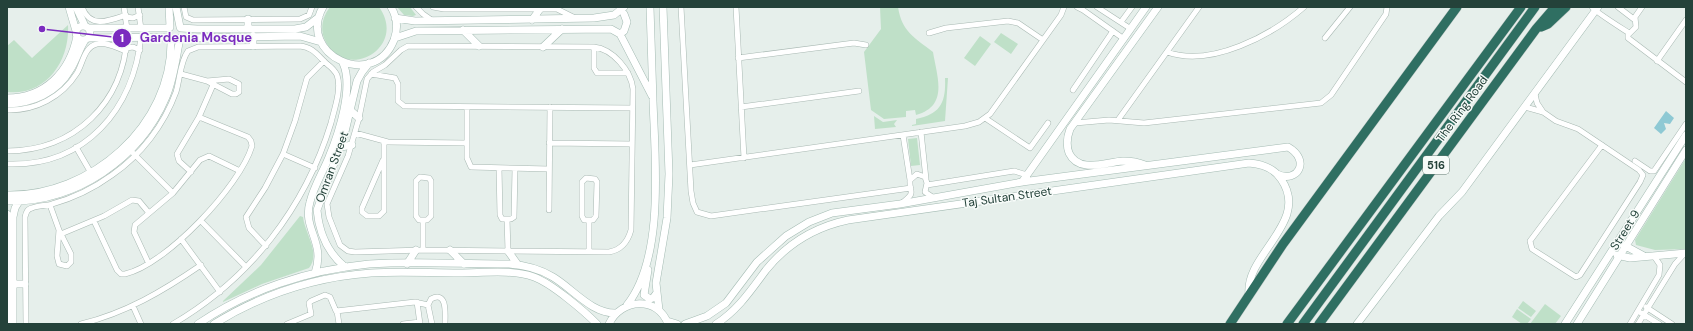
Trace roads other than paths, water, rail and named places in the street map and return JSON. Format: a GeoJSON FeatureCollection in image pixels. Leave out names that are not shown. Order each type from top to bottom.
{"type":"FeatureCollection","features":[{"type":"Feature","properties":{"kind":"highway"},"geometry":{"type":"LineString","coordinates":[[1230,324],[1248,294],[1287,238],[1457,7]]}},
{"type":"Feature","properties":{"kind":"highway","name":"The Ring Road"},"geometry":{"type":"LineString","coordinates":[[1287,324],[1521,7]]}},
{"type":"Feature","properties":{"kind":"highway","name":"The Ring Road"},"geometry":{"type":"LineString","coordinates":[[1303,324],[1535,7]]}},
{"type":"Feature","properties":{"kind":"highway","name":"The Ring Road"},"geometry":{"type":"LineString","coordinates":[[1319,324],[1536,29],[1555,7]]}},
{"type":"Feature","properties":{"kind":"highway"},"geometry":{"type":"LineString","coordinates":[[1536,29],[1548,24],[1566,7]]}},
{"type":"Feature","properties":{"kind":"street"},"geometry":{"type":"LineString","coordinates":[[69,7],[76,33],[81,40],[127,33]]}},
{"type":"Feature","properties":{"kind":"street"},"geometry":{"type":"LineString","coordinates":[[7,104],[34,100],[57,86],[69,72],[90,32],[76,7]]}},
{"type":"Feature","properties":{"kind":"street"},"geometry":{"type":"LineString","coordinates":[[82,7],[87,17],[96,22],[108,21],[126,16],[133,18],[140,15]]}},
{"type":"Feature","properties":{"kind":"street"},"geometry":{"type":"LineString","coordinates":[[7,151],[36,148],[53,143],[84,125],[107,100],[122,68],[126,50],[127,33],[124,7]]}},
{"type":"Feature","properties":{"kind":"street"},"geometry":{"type":"LineString","coordinates":[[7,164],[43,160],[76,147],[97,132],[119,106],[134,76],[140,50],[141,33],[138,7]]}},
{"type":"Feature","properties":{"kind":"street"},"geometry":{"type":"LineString","coordinates":[[7,195],[47,191],[77,181],[128,148],[158,100],[167,72],[170,38],[167,34],[170,27],[169,7]]}},
{"type":"Feature","properties":{"kind":"street"},"geometry":{"type":"LineString","coordinates":[[7,201],[48,197],[86,183],[106,171],[144,134],[162,106],[173,74],[180,38],[183,33],[180,27],[176,7]]}},
{"type":"Feature","properties":{"kind":"street"},"geometry":{"type":"LineString","coordinates":[[184,7],[185,14],[191,19],[303,18],[309,14],[312,7]]}},
{"type":"Feature","properties":{"kind":"street"},"geometry":{"type":"LineString","coordinates":[[323,7],[319,17],[318,26],[321,42],[330,54],[343,63],[356,65],[369,63],[384,55],[395,38],[395,18],[391,7]]}},
{"type":"Feature","properties":{"kind":"street"},"geometry":{"type":"LineString","coordinates":[[416,7],[423,14],[434,21]]}},
{"type":"Feature","properties":{"kind":"street"},"geometry":{"type":"LineString","coordinates":[[433,7],[444,9],[540,9],[563,11],[575,18]]}},
{"type":"Feature","properties":{"kind":"street"},"geometry":{"type":"LineString","coordinates":[[610,324],[616,313],[627,305],[641,284],[647,260],[656,194],[650,7]]}},
{"type":"Feature","properties":{"kind":"street"},"geometry":{"type":"LineString","coordinates":[[663,7],[669,181],[668,218],[657,279],[656,294],[659,310],[668,323],[677,324]]}},
{"type":"Feature","properties":{"kind":"street"},"geometry":{"type":"LineString","coordinates":[[681,7],[690,165],[694,208],[701,214],[711,216],[911,188]]}},
{"type":"Feature","properties":{"kind":"street"},"geometry":{"type":"LineString","coordinates":[[736,7],[744,158]]}},
{"type":"Feature","properties":{"kind":"street"},"geometry":{"type":"LineString","coordinates":[[690,165],[972,124],[990,114],[1062,15],[1064,7]]}},
{"type":"Feature","properties":{"kind":"street"},"geometry":{"type":"LineString","coordinates":[[1077,7],[1084,10],[1124,39]]}},
{"type":"Feature","properties":{"kind":"street"},"geometry":{"type":"LineString","coordinates":[[1097,7],[1131,29]]}},
{"type":"Feature","properties":{"kind":"street"},"geometry":{"type":"LineString","coordinates":[[1121,22],[1132,7]]}},
{"type":"Feature","properties":{"kind":"street"},"geometry":{"type":"LineString","coordinates":[[1022,182],[1146,7]]}},
{"type":"Feature","properties":{"kind":"street"},"geometry":{"type":"LineString","coordinates":[[1149,166],[1127,161],[1089,165],[1078,162],[1070,154],[1067,145],[1068,134],[1075,123],[1158,7]]}},
{"type":"Feature","properties":{"kind":"street"},"geometry":{"type":"LineString","coordinates":[[1118,120],[1198,7]]}},
{"type":"Feature","properties":{"kind":"street"},"geometry":{"type":"LineString","coordinates":[[1167,52],[1190,57],[1225,51],[1270,31],[1304,7]]}},
{"type":"Feature","properties":{"kind":"street"},"geometry":{"type":"LineString","coordinates":[[1325,38],[1350,7]]}},
{"type":"Feature","properties":{"kind":"street"},"geometry":{"type":"LineString","coordinates":[[1075,123],[1118,120],[1144,123],[1322,103],[1333,92],[1386,14],[1387,7]]}},
{"type":"Feature","properties":{"kind":"street"},"geometry":{"type":"LineString","coordinates":[[1618,7],[1635,20]]}},
{"type":"Feature","properties":{"kind":"street"},"geometry":{"type":"LineString","coordinates":[[1642,7],[1635,20],[1636,27],[1629,33],[1629,39],[1686,82]]}},
{"type":"Feature","properties":{"kind":"street"},"geometry":{"type":"LineString","coordinates":[[1357,324],[1454,198],[1594,8],[1629,33]]}},
{"type":"Feature","properties":{"kind":"street"},"geometry":{"type":"LineString","coordinates":[[532,20],[540,9]]}},
{"type":"Feature","properties":{"kind":"street"},"geometry":{"type":"LineString","coordinates":[[395,18],[410,21],[614,18],[625,9]]}},
{"type":"Feature","properties":{"kind":"street"},"geometry":{"type":"LineString","coordinates":[[620,34],[624,31],[627,22],[625,9]]}},
{"type":"Feature","properties":{"kind":"street"},"geometry":{"type":"LineString","coordinates":[[141,33],[175,25],[180,27],[248,29],[300,28],[311,24],[319,17]]}},
{"type":"Feature","properties":{"kind":"street"},"geometry":{"type":"LineString","coordinates":[[594,18],[594,29]]}},
{"type":"Feature","properties":{"kind":"street"},"geometry":{"type":"LineString","coordinates":[[248,19],[248,29]]}},
{"type":"Feature","properties":{"kind":"street"},"geometry":{"type":"LineString","coordinates":[[1657,61],[1686,20]]}},
{"type":"Feature","properties":{"kind":"street"},"geometry":{"type":"LineString","coordinates":[[929,33],[946,28],[1008,21],[1022,26],[1043,40]]}},
{"type":"Feature","properties":{"kind":"street"},"geometry":{"type":"LineString","coordinates":[[7,98],[27,96],[55,81],[68,64],[78,27],[127,33],[141,33],[177,40],[180,38],[300,36],[321,42]]}},
{"type":"Feature","properties":{"kind":"street"},"geometry":{"type":"LineString","coordinates":[[543,47],[562,29]]}},
{"type":"Feature","properties":{"kind":"street"},"geometry":{"type":"LineString","coordinates":[[395,38],[416,31],[611,29],[620,34],[653,99]]}},
{"type":"Feature","properties":{"kind":"street"},"geometry":{"type":"LineString","coordinates":[[463,30],[479,46]]}},
{"type":"Feature","properties":{"kind":"street"},"geometry":{"type":"LineString","coordinates":[[1073,90],[1113,31]]}},
{"type":"Feature","properties":{"kind":"street"},"geometry":{"type":"LineString","coordinates":[[253,36],[253,46]]}},
{"type":"Feature","properties":{"kind":"street"},"geometry":{"type":"LineString","coordinates":[[7,110],[20,110],[37,105],[60,92],[72,80],[86,52],[92,45],[101,43],[126,50],[133,47],[140,50]]}},
{"type":"Feature","properties":{"kind":"street"},"geometry":{"type":"LineString","coordinates":[[738,58],[854,43],[866,45]]}},
{"type":"Feature","properties":{"kind":"street"},"geometry":{"type":"LineString","coordinates":[[26,324],[26,214],[31,208],[50,204],[89,190],[112,176],[136,156],[162,121],[176,92],[182,74],[186,54],[194,47],[305,46],[313,50],[336,73],[338,80],[336,100],[328,132],[315,168],[298,201],[266,246],[220,292],[204,305],[173,324]]}},
{"type":"Feature","properties":{"kind":"street"},"geometry":{"type":"LineString","coordinates":[[408,46],[479,46],[594,47],[611,53],[628,74],[632,85],[633,108],[629,235],[623,245],[617,250],[589,252],[450,250],[351,252],[345,250],[340,245],[328,217],[327,204],[340,178],[356,133],[366,82],[370,74],[385,65],[401,50],[408,46]]}},
{"type":"Feature","properties":{"kind":"street"},"geometry":{"type":"LineString","coordinates":[[594,47],[594,68],[597,73],[628,74]]}},
{"type":"Feature","properties":{"kind":"street"},"geometry":{"type":"LineString","coordinates":[[266,246],[249,228],[246,217],[265,188],[283,154],[295,121],[306,78],[324,61]]}},
{"type":"Feature","properties":{"kind":"street","name":"Omran Street"},"geometry":{"type":"LineString","coordinates":[[315,273],[319,254],[310,226],[308,210],[336,134],[347,90],[348,76],[343,63]]}},
{"type":"Feature","properties":{"kind":"street","name":"Omran Street"},"geometry":{"type":"LineString","coordinates":[[345,267],[330,251],[319,223],[317,210],[341,147],[359,76],[369,63]]}},
{"type":"Feature","properties":{"kind":"street"},"geometry":{"type":"LineString","coordinates":[[385,65],[384,70],[387,76]]}},
{"type":"Feature","properties":{"kind":"street"},"geometry":{"type":"LineString","coordinates":[[182,74],[207,81],[231,80],[239,84],[240,89],[238,94],[234,95],[207,81]]}},
{"type":"Feature","properties":{"kind":"street"},"geometry":{"type":"LineString","coordinates":[[370,74],[393,77],[398,82],[398,101],[402,106],[633,108]]}},
{"type":"Feature","properties":{"kind":"street"},"geometry":{"type":"LineString","coordinates":[[191,172],[179,161],[177,154],[199,117],[213,85]]}},
{"type":"Feature","properties":{"kind":"street"},"geometry":{"type":"LineString","coordinates":[[347,90],[355,92]]}},
{"type":"Feature","properties":{"kind":"street"},"geometry":{"type":"LineString","coordinates":[[741,107],[860,91]]}},
{"type":"Feature","properties":{"kind":"street"},"geometry":{"type":"LineString","coordinates":[[1454,198],[1462,192],[1525,107],[1533,92]]}},
{"type":"Feature","properties":{"kind":"street"},"geometry":{"type":"LineString","coordinates":[[1533,92],[1537,103],[1543,112]]}},
{"type":"Feature","properties":{"kind":"street"},"geometry":{"type":"LineString","coordinates":[[467,107],[467,161],[471,167],[549,169]]}},
{"type":"Feature","properties":{"kind":"street"},"geometry":{"type":"LineString","coordinates":[[549,210],[550,107]]}},
{"type":"Feature","properties":{"kind":"street"},"geometry":{"type":"LineString","coordinates":[[1525,107],[1543,112],[1556,121],[1574,127],[1602,145],[1639,170],[1643,177],[1580,275],[1576,277],[1532,249],[1530,241],[1602,145]]}},
{"type":"Feature","properties":{"kind":"street"},"geometry":{"type":"LineString","coordinates":[[351,111],[359,118]]}},
{"type":"Feature","properties":{"kind":"street"},"geometry":{"type":"LineString","coordinates":[[94,221],[119,272],[128,274],[181,239],[201,221],[216,205],[240,171],[252,148],[251,141],[248,137],[199,117]]}},
{"type":"Feature","properties":{"kind":"street"},"geometry":{"type":"LineString","coordinates":[[985,118],[1030,148],[1048,123]]}},
{"type":"Feature","properties":{"kind":"street"},"geometry":{"type":"LineString","coordinates":[[1635,161],[1650,171],[1654,170],[1686,124]]}},
{"type":"Feature","properties":{"kind":"street"},"geometry":{"type":"LineString","coordinates":[[328,132],[336,134]]}},
{"type":"Feature","properties":{"kind":"street"},"geometry":{"type":"LineString","coordinates":[[921,132],[926,182],[925,192],[934,198]]}},
{"type":"Feature","properties":{"kind":"street"},"geometry":{"type":"LineString","coordinates":[[356,133],[384,141],[466,143]]}},
{"type":"Feature","properties":{"kind":"street"},"geometry":{"type":"LineString","coordinates":[[900,204],[910,195],[911,188],[903,135]]}},
{"type":"Feature","properties":{"kind":"street","name":"Street 9"},"geometry":{"type":"LineString","coordinates":[[1565,324],[1686,135]]}},
{"type":"Feature","properties":{"kind":"street"},"geometry":{"type":"LineString","coordinates":[[383,160],[362,208],[362,212],[367,216],[379,216],[384,211],[384,141]]}},
{"type":"Feature","properties":{"kind":"street"},"geometry":{"type":"LineString","coordinates":[[549,143],[632,144]]}},
{"type":"Feature","properties":{"kind":"street"},"geometry":{"type":"LineString","coordinates":[[341,147],[352,145]]}},
{"type":"Feature","properties":{"kind":"street"},"geometry":{"type":"LineString","coordinates":[[76,147],[91,173]]}},
{"type":"Feature","properties":{"kind":"street","name":"Taj Sultan Street"},"geometry":{"type":"LineString","coordinates":[[685,324],[707,316],[726,303],[764,255],[786,236],[801,226],[824,215],[840,211],[900,204],[1022,182],[1288,147],[1298,155],[1301,160],[1300,169],[1296,173],[1289,176],[1276,173],[1263,166],[1249,163],[834,223],[811,232],[786,249],[740,304],[716,324]]}},
{"type":"Feature","properties":{"kind":"street"},"geometry":{"type":"LineString","coordinates":[[128,148],[173,193]]}},
{"type":"Feature","properties":{"kind":"street","name":"Street 9"},"geometry":{"type":"LineString","coordinates":[[1577,324],[1686,150]]}},
{"type":"Feature","properties":{"kind":"street"},"geometry":{"type":"LineString","coordinates":[[283,154],[315,168]]}},
{"type":"Feature","properties":{"kind":"street"},"geometry":{"type":"LineString","coordinates":[[148,262],[134,230],[135,225],[173,193],[202,158],[209,156],[240,171]]}},
{"type":"Feature","properties":{"kind":"street"},"geometry":{"type":"LineString","coordinates":[[499,168],[500,215],[502,219],[507,220],[514,217],[515,169]]}},
{"type":"Feature","properties":{"kind":"street"},"geometry":{"type":"LineString","coordinates":[[926,182],[1014,171],[1027,175]]}},
{"type":"Feature","properties":{"kind":"street"},"geometry":{"type":"LineString","coordinates":[[1248,294],[1249,282],[1253,271],[1281,229],[1286,214],[1288,199],[1285,185],[1276,173]]}},
{"type":"Feature","properties":{"kind":"street"},"geometry":{"type":"LineString","coordinates":[[910,180],[917,174],[923,176],[926,182]]}},
{"type":"Feature","properties":{"kind":"street"},"geometry":{"type":"LineString","coordinates":[[427,177],[431,181],[430,216],[428,220],[423,220],[418,220],[416,216],[416,181],[418,178],[427,177]]}},
{"type":"Feature","properties":{"kind":"street"},"geometry":{"type":"LineString","coordinates":[[584,178],[593,178],[597,182],[596,216],[594,220],[589,220],[584,220],[582,216],[582,182],[584,178]]}},
{"type":"Feature","properties":{"kind":"street"},"geometry":{"type":"LineString","coordinates":[[317,183],[325,186]]}},
{"type":"Feature","properties":{"kind":"street"},"geometry":{"type":"LineString","coordinates":[[60,232],[94,221],[134,199],[139,201],[149,213]]}},
{"type":"Feature","properties":{"kind":"street"},"geometry":{"type":"LineString","coordinates":[[7,324],[14,212],[20,200]]}},
{"type":"Feature","properties":{"kind":"street"},"geometry":{"type":"LineString","coordinates":[[50,204],[60,232],[72,257],[70,264],[64,266],[59,264],[57,259],[60,232]]}},
{"type":"Feature","properties":{"kind":"street"},"geometry":{"type":"LineString","coordinates":[[7,214],[10,261]]}},
{"type":"Feature","properties":{"kind":"street"},"geometry":{"type":"LineString","coordinates":[[407,264],[420,250],[423,220]]}},
{"type":"Feature","properties":{"kind":"street"},"geometry":{"type":"LineString","coordinates":[[507,220],[508,251],[518,265]]}},
{"type":"Feature","properties":{"kind":"street"},"geometry":{"type":"LineString","coordinates":[[589,220],[589,252]]}},
{"type":"Feature","properties":{"kind":"street"},"geometry":{"type":"LineString","coordinates":[[201,221],[246,267]]}},
{"type":"Feature","properties":{"kind":"street"},"geometry":{"type":"LineString","coordinates":[[1629,223],[1637,228]]}},
{"type":"Feature","properties":{"kind":"street"},"geometry":{"type":"LineString","coordinates":[[181,239],[220,292]]}},
{"type":"Feature","properties":{"kind":"street"},"geometry":{"type":"LineString","coordinates":[[1618,242],[1645,256]]}},
{"type":"Feature","properties":{"kind":"street"},"geometry":{"type":"LineString","coordinates":[[450,250],[464,264]]}},
{"type":"Feature","properties":{"kind":"street"},"geometry":{"type":"LineString","coordinates":[[1611,252],[1630,258],[1686,253]]}},
{"type":"Feature","properties":{"kind":"street"},"geometry":{"type":"LineString","coordinates":[[1638,324],[1675,264],[1686,253]]}},
{"type":"Feature","properties":{"kind":"street"},"geometry":{"type":"LineString","coordinates":[[1630,324],[1657,281],[1661,270],[1660,264],[1654,256]]}},
{"type":"Feature","properties":{"kind":"street"},"geometry":{"type":"LineString","coordinates":[[647,260],[648,277],[644,295],[650,299],[656,294]]}},
{"type":"Feature","properties":{"kind":"street"},"geometry":{"type":"LineString","coordinates":[[198,324],[224,308],[271,286],[315,273],[345,267],[381,264],[518,265],[547,273],[601,311],[616,313]]}},
{"type":"Feature","properties":{"kind":"street"},"geometry":{"type":"LineString","coordinates":[[498,264],[498,272]]}},
{"type":"Feature","properties":{"kind":"street"},"geometry":{"type":"LineString","coordinates":[[81,324],[133,306],[159,293],[200,265]]}},
{"type":"Feature","properties":{"kind":"street"},"geometry":{"type":"LineString","coordinates":[[214,324],[280,292],[305,284],[344,276],[383,272],[498,272],[523,274],[548,284],[597,324]]}},
{"type":"Feature","properties":{"kind":"street"},"geometry":{"type":"LineString","coordinates":[[9,282],[26,284]]}},
{"type":"Feature","properties":{"kind":"street"},"geometry":{"type":"LineString","coordinates":[[9,282],[13,324]]}},
{"type":"Feature","properties":{"kind":"street"},"geometry":{"type":"LineString","coordinates":[[287,324],[311,314],[309,304],[311,300],[325,295],[330,297],[335,310],[337,311],[339,324]]}},
{"type":"Feature","properties":{"kind":"street"},"geometry":{"type":"LineString","coordinates":[[1583,295],[1591,300]]}},
{"type":"Feature","properties":{"kind":"street"},"geometry":{"type":"LineString","coordinates":[[432,324],[428,305],[433,298],[437,297],[443,300],[445,305],[445,324]]}},
{"type":"Feature","properties":{"kind":"street"},"geometry":{"type":"LineString","coordinates":[[577,307],[583,299]]}},
{"type":"Feature","properties":{"kind":"street"},"geometry":{"type":"LineString","coordinates":[[403,324],[420,323],[417,302]]}},
{"type":"Feature","properties":{"kind":"street"},"geometry":{"type":"LineString","coordinates":[[337,311],[417,302],[428,305]]}},
{"type":"Feature","properties":{"kind":"street"},"geometry":{"type":"LineString","coordinates":[[627,305],[644,303],[659,310]]}},
{"type":"Feature","properties":{"kind":"street"},"geometry":{"type":"LineString","coordinates":[[1642,305],[1672,324]]}},
{"type":"Feature","properties":{"kind":"street"},"geometry":{"type":"LineString","coordinates":[[133,306],[141,324]]}},
{"type":"Feature","properties":{"kind":"street"},"geometry":{"type":"LineString","coordinates":[[224,308],[228,316]]}},
{"type":"Feature","properties":{"kind":"street"},"geometry":{"type":"LineString","coordinates":[[1638,311],[1659,324]]}},
{"type":"Feature","properties":{"kind":"water"},"geometry":{"type":"Polygon","coordinates":[[[1666,111],[1674,118],[1670,124],[1664,123],[1666,129],[1661,134],[1654,128],[1666,111]]]}},
{"type":"Feature","properties":{"kind":"place","name":"Gardenia Mosque"},"geometry":{"type":"Point","coordinates":[42,29]}}]}
